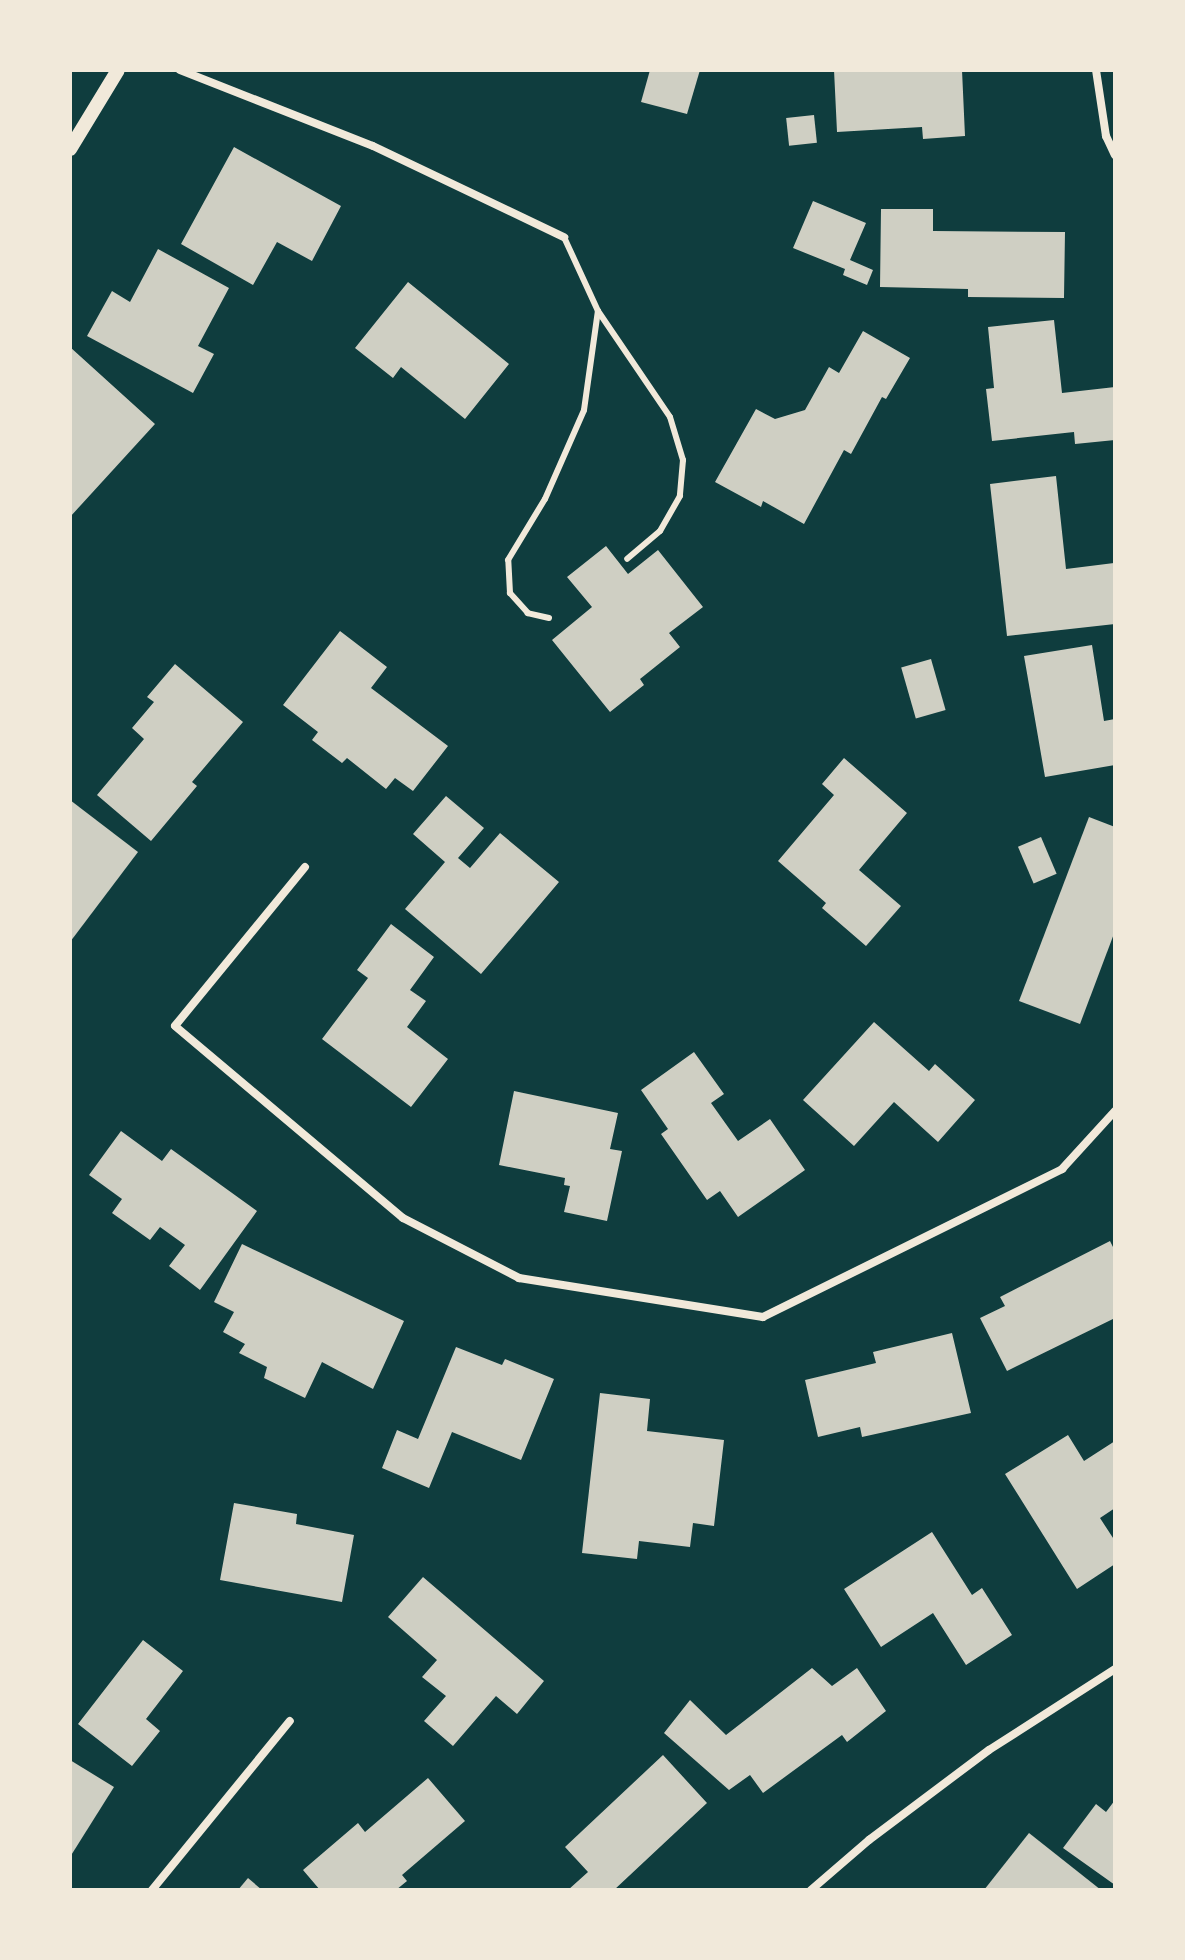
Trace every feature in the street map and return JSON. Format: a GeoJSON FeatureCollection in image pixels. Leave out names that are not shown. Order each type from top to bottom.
{"type":"FeatureCollection","features":[{"type":"Feature","properties":{"kind":"street"},"geometry":{"type":"LineString","coordinates":[[70,149],[118,70]]}},
{"type":"Feature","properties":{"kind":"street"},"geometry":{"type":"LineString","coordinates":[[180,70],[373,146],[564,237]]}},
{"type":"Feature","properties":{"kind":"street"},"geometry":{"type":"LineString","coordinates":[[1096,70],[1106,136],[1115,155]]}},
{"type":"Feature","properties":{"kind":"street"},"geometry":{"type":"LineString","coordinates":[[305,867],[175,1026],[403,1218],[519,1278],[763,1317],[1062,1169],[1115,1111]]}},
{"type":"Feature","properties":{"kind":"street"},"geometry":{"type":"LineString","coordinates":[[811,1890],[869,1840],[989,1750],[1115,1669]]}},
{"type":"Feature","properties":{"kind":"street"},"geometry":{"type":"LineString","coordinates":[[152,1890],[290,1721]]}},
{"type":"Feature","properties":{"kind":"lane"},"geometry":{"type":"LineString","coordinates":[[564,237],[598,311],[670,417],[683,460],[680,496],[660,531],[627,559]]}},
{"type":"Feature","properties":{"kind":"lane"},"geometry":{"type":"LineString","coordinates":[[549,618],[528,613],[510,593],[508,560],[545,499],[584,410],[598,311]]}},
{"type":"Feature","properties":{"kind":"building"},"geometry":{"type":"Polygon","coordinates":[[[650,70],[700,70],[687,114],[641,102],[650,70]]]}},
{"type":"Feature","properties":{"kind":"building"},"geometry":{"type":"Polygon","coordinates":[[[834,70],[962,70],[965,136],[923,139],[922,127],[837,132],[834,70]]]}},
{"type":"Feature","properties":{"kind":"building"},"geometry":{"type":"Polygon","coordinates":[[[814,115],[817,143],[789,146],[786,118],[814,115]]]}},
{"type":"Feature","properties":{"kind":"building"},"geometry":{"type":"Polygon","coordinates":[[[234,147],[341,206],[312,261],[277,242],[253,285],[181,244],[234,147]]]}},
{"type":"Feature","properties":{"kind":"building"},"geometry":{"type":"Polygon","coordinates":[[[813,201],[866,223],[850,260],[873,270],[867,285],[843,275],[845,269],[793,248],[813,201]]]}},
{"type":"Feature","properties":{"kind":"building"},"geometry":{"type":"Polygon","coordinates":[[[881,209],[933,209],[933,231],[1065,232],[1064,298],[968,297],[968,289],[880,287],[881,209]]]}},
{"type":"Feature","properties":{"kind":"building"},"geometry":{"type":"Polygon","coordinates":[[[158,249],[229,288],[198,346],[214,354],[193,393],[87,336],[112,291],[130,302],[158,249]]]}},
{"type":"Feature","properties":{"kind":"building"},"geometry":{"type":"Polygon","coordinates":[[[408,282],[509,364],[465,419],[401,367],[393,378],[355,348],[408,282]]]}},
{"type":"Feature","properties":{"kind":"building"},"geometry":{"type":"Polygon","coordinates":[[[1054,320],[1062,393],[1115,387],[1115,440],[1075,444],[1074,432],[992,441],[986,389],[994,388],[988,327],[1054,320]]]}},
{"type":"Feature","properties":{"kind":"building"},"geometry":{"type":"Polygon","coordinates":[[[863,331],[910,358],[886,399],[882,397],[851,454],[844,450],[804,524],[763,501],[761,507],[715,482],[756,409],[775,419],[805,410],[829,367],[839,373],[863,331]]]}},
{"type":"Feature","properties":{"kind":"building"},"geometry":{"type":"Polygon","coordinates":[[[70,347],[155,424],[70,517],[71,437],[70,347]]]}},
{"type":"Feature","properties":{"kind":"building"},"geometry":{"type":"Polygon","coordinates":[[[1056,476],[1066,569],[1114,563],[1115,624],[1007,636],[990,484],[1056,476]]]}},
{"type":"Feature","properties":{"kind":"building"},"geometry":{"type":"Polygon","coordinates":[[[606,546],[628,574],[658,550],[703,607],[669,633],[680,647],[640,679],[644,685],[610,712],[552,640],[592,607],[567,577],[606,546]]]}},
{"type":"Feature","properties":{"kind":"building"},"geometry":{"type":"Polygon","coordinates":[[[340,631],[387,667],[371,688],[448,746],[413,791],[395,778],[386,789],[347,758],[342,763],[312,740],[318,732],[283,705],[340,631]]]}},
{"type":"Feature","properties":{"kind":"building"},"geometry":{"type":"Polygon","coordinates":[[[1092,645],[1104,721],[1115,719],[1115,765],[1045,777],[1024,656],[1092,645]]]}},
{"type":"Feature","properties":{"kind":"building"},"geometry":{"type":"Polygon","coordinates":[[[931,659],[946,710],[916,718],[901,668],[931,659]]]}},
{"type":"Feature","properties":{"kind":"building"},"geometry":{"type":"Polygon","coordinates":[[[175,664],[243,722],[192,782],[197,786],[151,841],[97,795],[144,739],[132,728],[154,702],[147,697],[175,664]]]}},
{"type":"Feature","properties":{"kind":"building"},"geometry":{"type":"Polygon","coordinates":[[[844,758],[907,813],[859,870],[901,906],[866,946],[822,908],[826,903],[778,861],[834,795],[822,784],[844,758]]]}},
{"type":"Feature","properties":{"kind":"building"},"geometry":{"type":"Polygon","coordinates":[[[446,796],[484,828],[458,858],[470,868],[500,833],[559,882],[481,974],[405,909],[445,862],[413,834],[446,796]]]}},
{"type":"Feature","properties":{"kind":"building"},"geometry":{"type":"Polygon","coordinates":[[[70,800],[138,852],[70,942],[70,800]]]}},
{"type":"Feature","properties":{"kind":"building"},"geometry":{"type":"Polygon","coordinates":[[[1089,817],[1115,827],[1115,931],[1080,1024],[1019,1001],[1089,817]]]}},
{"type":"Feature","properties":{"kind":"building"},"geometry":{"type":"Polygon","coordinates":[[[1041,837],[1057,874],[1034,884],[1018,847],[1041,837]]]}},
{"type":"Feature","properties":{"kind":"building"},"geometry":{"type":"Polygon","coordinates":[[[391,924],[434,957],[410,990],[426,1001],[407,1027],[448,1059],[411,1107],[322,1039],[368,978],[357,970],[391,924]]]}},
{"type":"Feature","properties":{"kind":"building"},"geometry":{"type":"Polygon","coordinates":[[[874,1022],[929,1071],[935,1064],[975,1100],[938,1142],[894,1102],[854,1146],[803,1100],[874,1022]]]}},
{"type":"Feature","properties":{"kind":"building"},"geometry":{"type":"Polygon","coordinates":[[[694,1052],[724,1094],[711,1103],[738,1141],[770,1119],[805,1170],[738,1217],[720,1191],[707,1200],[661,1134],[668,1129],[641,1090],[694,1052]]]}},
{"type":"Feature","properties":{"kind":"building"},"geometry":{"type":"Polygon","coordinates":[[[514,1091],[618,1113],[610,1149],[622,1151],[607,1221],[564,1212],[570,1186],[564,1185],[565,1178],[499,1165],[514,1091]]]}},
{"type":"Feature","properties":{"kind":"building"},"geometry":{"type":"Polygon","coordinates":[[[121,1131],[162,1161],[171,1149],[257,1211],[200,1290],[169,1266],[185,1245],[160,1227],[150,1240],[112,1213],[122,1199],[89,1175],[121,1131]]]}},
{"type":"Feature","properties":{"kind":"building"},"geometry":{"type":"Polygon","coordinates":[[[1110,1241],[1115,1251],[1115,1318],[1007,1371],[980,1318],[1005,1306],[1000,1297],[1110,1241]]]}},
{"type":"Feature","properties":{"kind":"building"},"geometry":{"type":"Polygon","coordinates":[[[242,1244],[404,1321],[373,1389],[322,1362],[305,1398],[264,1378],[267,1367],[239,1353],[245,1344],[223,1332],[234,1312],[214,1302],[242,1244]]]}},
{"type":"Feature","properties":{"kind":"building"},"geometry":{"type":"Polygon","coordinates":[[[952,1333],[971,1413],[862,1437],[860,1427],[818,1437],[805,1380],[876,1363],[873,1352],[952,1333]]]}},
{"type":"Feature","properties":{"kind":"building"},"geometry":{"type":"Polygon","coordinates":[[[456,1347],[502,1365],[505,1359],[554,1379],[521,1460],[452,1432],[429,1488],[382,1468],[397,1430],[418,1439],[456,1347]]]}},
{"type":"Feature","properties":{"kind":"building"},"geometry":{"type":"Polygon","coordinates":[[[600,1393],[650,1399],[647,1431],[724,1440],[714,1526],[693,1523],[690,1547],[639,1541],[637,1559],[582,1553],[600,1393]]]}},
{"type":"Feature","properties":{"kind":"building"},"geometry":{"type":"Polygon","coordinates":[[[1068,1435],[1084,1461],[1115,1441],[1115,1508],[1100,1518],[1115,1541],[1115,1564],[1077,1589],[1005,1474],[1068,1435]]]}},
{"type":"Feature","properties":{"kind":"building"},"geometry":{"type":"Polygon","coordinates":[[[234,1503],[297,1514],[296,1524],[354,1535],[342,1602],[220,1580],[234,1503]]]}},
{"type":"Feature","properties":{"kind":"building"},"geometry":{"type":"Polygon","coordinates":[[[932,1532],[972,1595],[982,1588],[1012,1635],[966,1665],[933,1613],[881,1647],[844,1589],[932,1532]]]}},
{"type":"Feature","properties":{"kind":"building"},"geometry":{"type":"Polygon","coordinates":[[[423,1577],[544,1681],[517,1714],[496,1696],[453,1746],[424,1721],[446,1696],[422,1677],[437,1660],[388,1617],[423,1577]]]}},
{"type":"Feature","properties":{"kind":"building"},"geometry":{"type":"Polygon","coordinates":[[[143,1640],[183,1671],[146,1719],[160,1731],[132,1766],[78,1724],[143,1640]]]}},
{"type":"Feature","properties":{"kind":"building"},"geometry":{"type":"Polygon","coordinates":[[[812,1668],[832,1686],[857,1668],[886,1711],[847,1742],[842,1735],[763,1793],[750,1775],[729,1790],[664,1733],[690,1700],[726,1735],[812,1668]]]}},
{"type":"Feature","properties":{"kind":"building"},"geometry":{"type":"Polygon","coordinates":[[[663,1755],[707,1803],[614,1890],[568,1890],[588,1872],[565,1847],[663,1755]]]}},
{"type":"Feature","properties":{"kind":"building"},"geometry":{"type":"Polygon","coordinates":[[[70,1760],[114,1787],[70,1857],[70,1760]]]}},
{"type":"Feature","properties":{"kind":"building"},"geometry":{"type":"Polygon","coordinates":[[[428,1778],[465,1821],[402,1875],[407,1881],[396,1890],[320,1890],[303,1870],[358,1823],[365,1832],[428,1778]]]}},
{"type":"Feature","properties":{"kind":"building"},"geometry":{"type":"Polygon","coordinates":[[[1115,1800],[1115,1885],[1063,1848],[1096,1804],[1106,1812],[1115,1800]]]}},
{"type":"Feature","properties":{"kind":"building"},"geometry":{"type":"Polygon","coordinates":[[[1029,1833],[1101,1890],[984,1890],[1029,1833]]]}},
{"type":"Feature","properties":{"kind":"building"},"geometry":{"type":"Polygon","coordinates":[[[248,1878],[262,1890],[238,1890],[248,1878]]]}}]}
